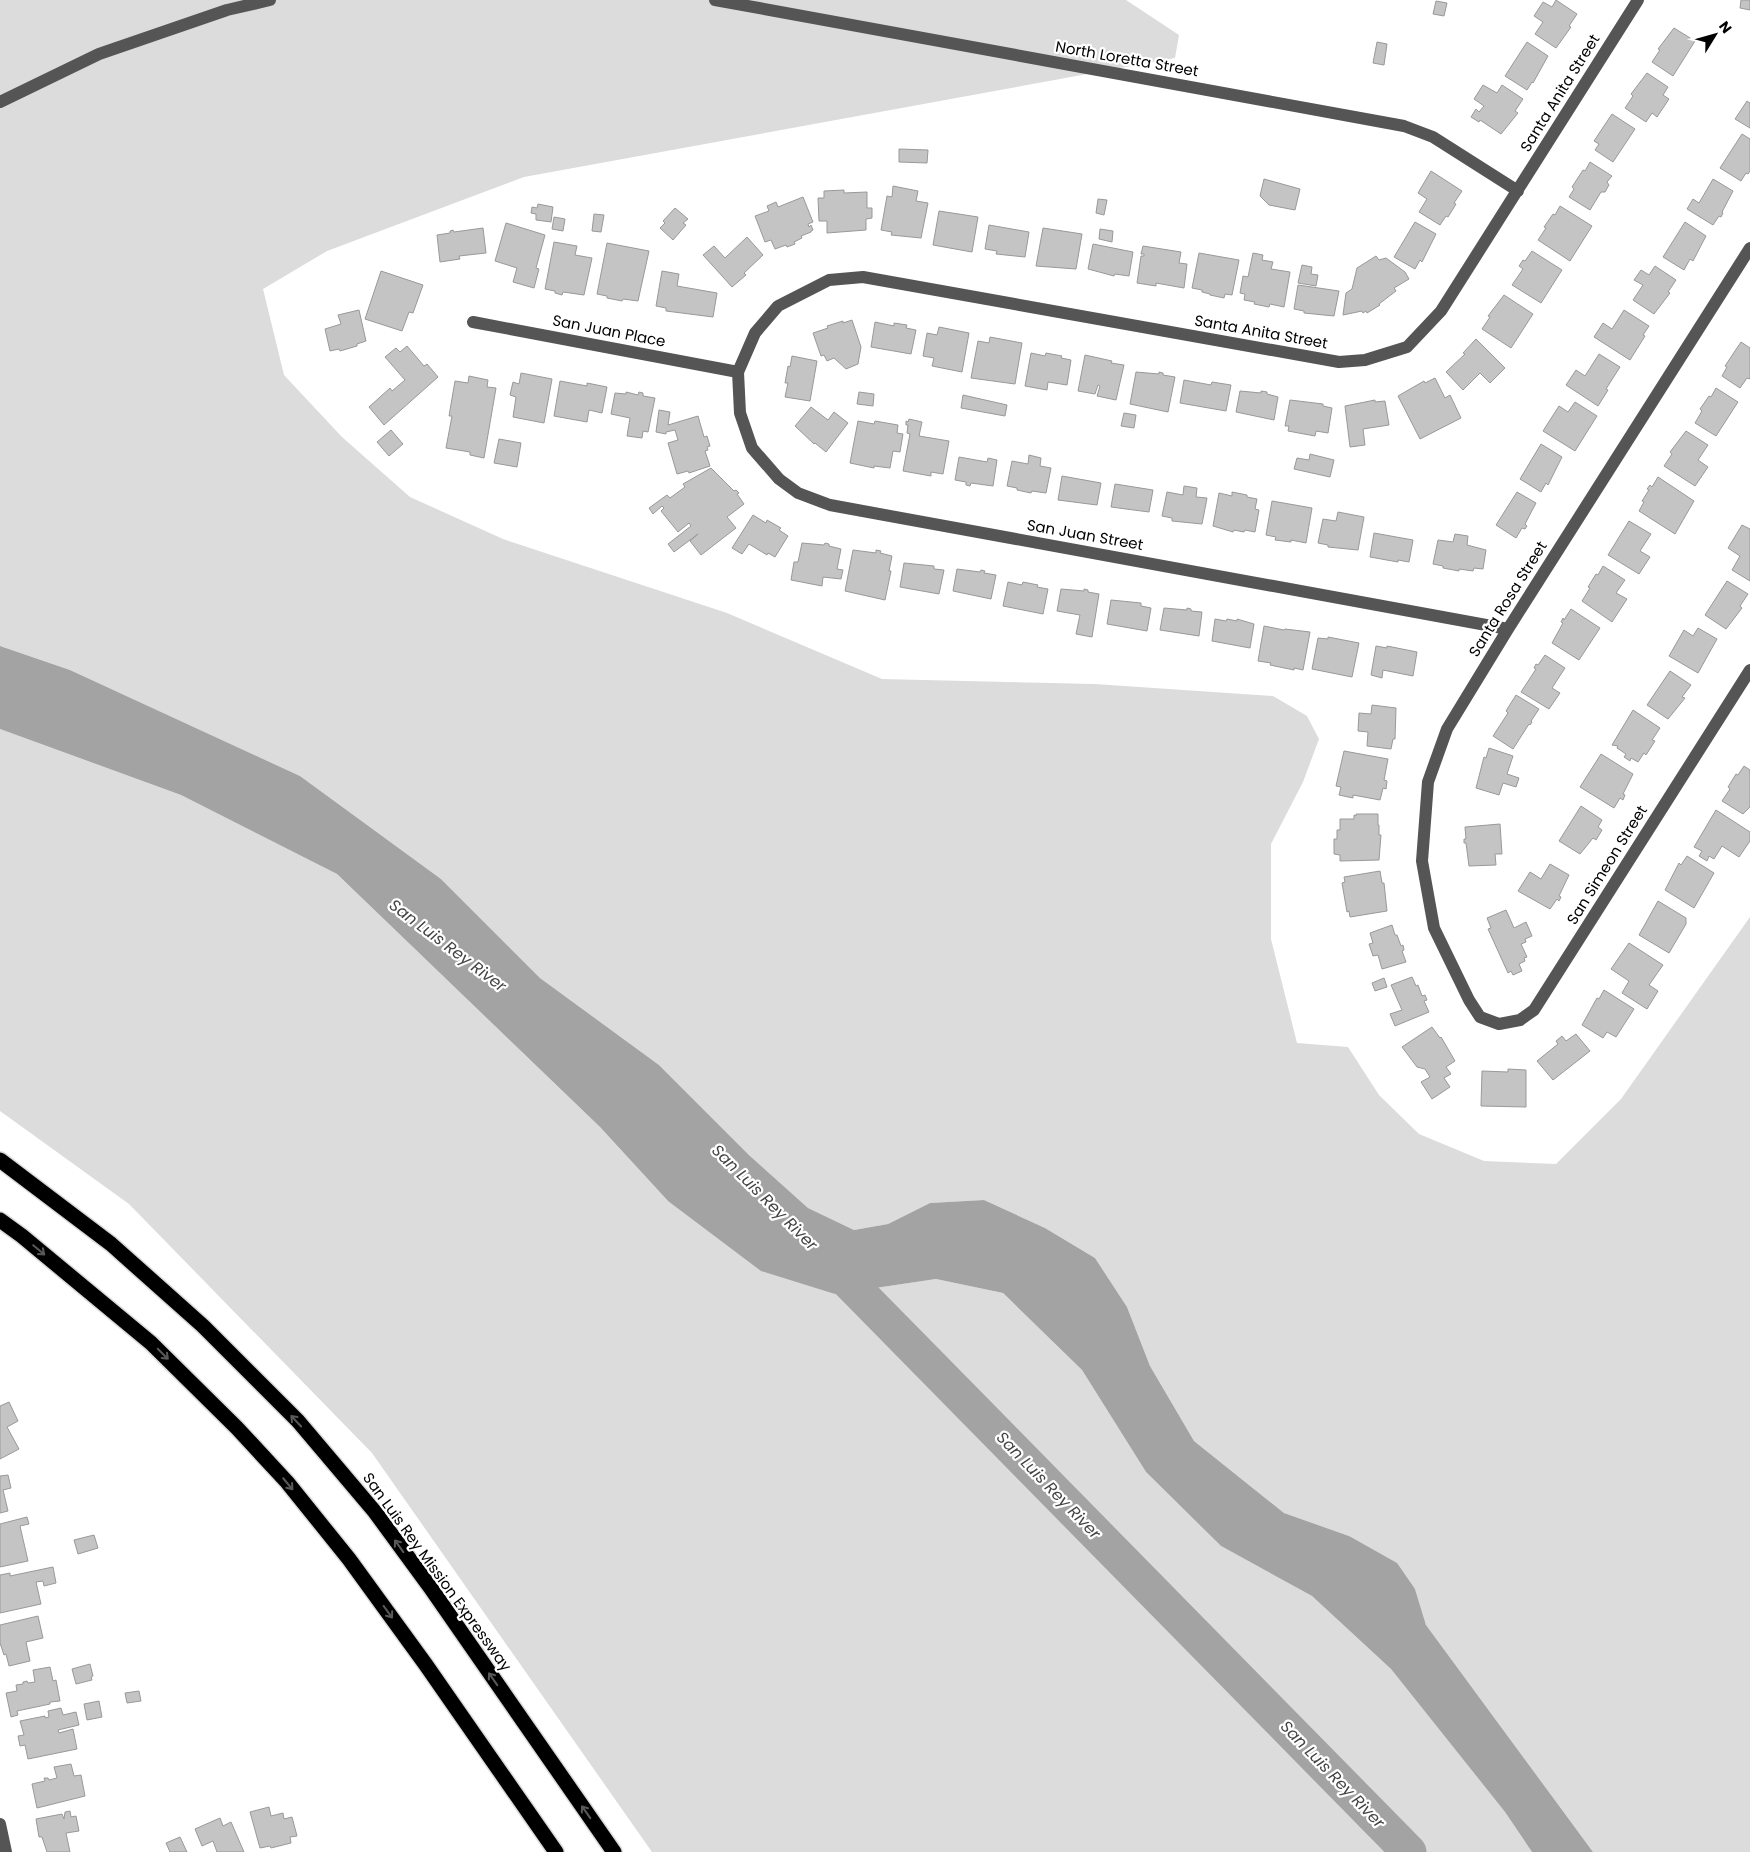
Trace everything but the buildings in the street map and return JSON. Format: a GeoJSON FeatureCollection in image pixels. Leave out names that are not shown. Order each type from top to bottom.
{"type":"FeatureCollection","features":[{"type":"Feature","properties":{"kind":"highway","name":"San Luis Rey Mission Expressway"},"geometry":{"type":"LineString","coordinates":[[0,1160],[125,1257],[203,1326],[298,1421],[375,1512],[614,1852]]}},
{"type":"Feature","properties":{"kind":"highway"},"geometry":{"type":"LineString","coordinates":[[0,1220],[151,1343],[237,1428],[287,1482],[354,1566],[426,1665],[556,1852]]}},
{"type":"Feature","properties":{"kind":"street"},"geometry":{"type":"LineString","coordinates":[[0,102],[99,54],[228,10],[270,0]]}},
{"type":"Feature","properties":{"kind":"street","name":"North Loretta Street"},"geometry":{"type":"LineString","coordinates":[[715,0],[1404,126],[1433,137],[1518,191]]}},
{"type":"Feature","properties":{"kind":"street","name":"Santa Anita Street"},"geometry":{"type":"LineString","coordinates":[[738,372],[756,333],[778,306],[829,280],[863,277],[1339,362],[1365,360],[1407,347],[1441,311],[1638,0]]}},
{"type":"Feature","properties":{"kind":"street","name":"Santa Rosa Street"},"geometry":{"type":"LineString","coordinates":[[1469,1000],[1434,928],[1422,861],[1428,782],[1447,730],[1508,629],[1750,248]]}},
{"type":"Feature","properties":{"kind":"street","name":"San Juan Place"},"geometry":{"type":"LineString","coordinates":[[473,322],[738,372]]}},
{"type":"Feature","properties":{"kind":"street","name":"San Juan Street"},"geometry":{"type":"LineString","coordinates":[[738,372],[740,413],[752,448],[779,479],[798,493],[830,504],[1508,629]]}},
{"type":"Feature","properties":{"kind":"street","name":"San Simeon Street"},"geometry":{"type":"LineString","coordinates":[[1469,1000],[1480,1017],[1499,1024],[1520,1020],[1534,1010],[1750,670]]}},
{"type":"Feature","properties":{"kind":"street"},"geometry":{"type":"LineString","coordinates":[[0,1824],[6,1852]]}},
{"type":"Feature","properties":{"kind":"shaded area"},"geometry":{"type":"Polygon","coordinates":[[[0,0],[1126,0],[1179,35],[1175,58],[524,177],[327,251],[263,289],[284,375],[342,437],[410,497],[503,539],[727,613],[882,679],[1095,684],[1273,696],[1307,716],[1319,739],[1303,782],[1271,844],[1271,939],[1297,1043],[1348,1047],[1379,1095],[1419,1134],[1484,1161],[1556,1164],[1621,1099],[1750,917],[1750,1852],[1593,1852],[1426,1625],[1415,1589],[1349,1536],[1284,1513],[1194,1441],[1150,1366],[1127,1307],[1095,1258],[1045,1228],[984,1200],[930,1203],[888,1224],[854,1230],[808,1208],[750,1156],[659,1065],[540,978],[441,879],[300,776],[70,670],[0,646],[0,0]]]}},
{"type":"Feature","properties":{"kind":"shaded area"},"geometry":{"type":"Polygon","coordinates":[[[0,729],[181,795],[337,874],[600,1127],[668,1201],[835,1294],[936,1279],[1003,1293],[1082,1370],[1146,1472],[1221,1546],[1312,1596],[1391,1669],[1505,1812],[1532,1852],[652,1852],[372,1453],[129,1204],[0,1111],[0,729]]]}},
{"type":"Feature","properties":{"kind":"water"},"geometry":{"type":"Polygon","coordinates":[[[0,646],[70,670],[300,776],[441,879],[540,978],[659,1065],[750,1156],[808,1208],[854,1230],[888,1224],[930,1203],[984,1200],[1045,1228],[1095,1258],[1127,1307],[1150,1366],[1194,1441],[1284,1513],[1349,1536],[1397,1563],[1415,1589],[1426,1625],[1593,1852],[1532,1852],[1505,1812],[1391,1669],[1312,1596],[1221,1546],[1146,1472],[1082,1370],[1003,1293],[936,1279],[835,1294],[761,1271],[668,1201],[600,1127],[337,874],[181,795],[0,729],[0,646]]]}},
{"type":"Feature","properties":{"kind":"waterway","name":"San Luis Rey River"},"geometry":{"type":"LineString","coordinates":[[824,1257],[1409,1852]]}}]}
